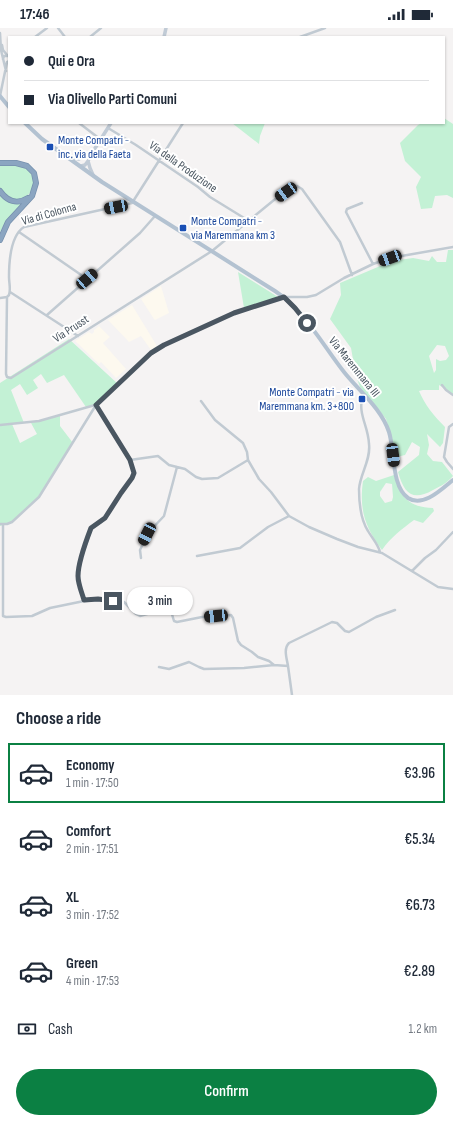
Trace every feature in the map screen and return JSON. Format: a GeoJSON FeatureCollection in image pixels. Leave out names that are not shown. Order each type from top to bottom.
{"type":"FeatureCollection","features":[{"type":"Feature","properties":{"kind":"highway"},"geometry":{"type":"LineString","coordinates":[[0,163],[20,164],[29,168],[36,178],[34,193],[8,222],[0,240]]}},
{"type":"Feature","properties":{"kind":"highway"},"geometry":{"type":"LineString","coordinates":[[0,191],[6,198],[16,201],[24,200],[34,193]]}},
{"type":"Feature","properties":{"kind":"main road"},"geometry":{"type":"LineString","coordinates":[[0,96],[8,105]]}},
{"type":"Feature","properties":{"kind":"main road","name":"Via Maremmana III"},"geometry":{"type":"LineString","coordinates":[[26,124],[42,139],[94,176],[284,297],[295,308],[341,369],[378,412],[386,426],[391,442],[396,478],[400,488],[407,497],[417,501],[424,500],[438,492],[453,480]]}},
{"type":"Feature","properties":{"kind":"street"},"geometry":{"type":"LineString","coordinates":[[36,36],[47,28]]}},
{"type":"Feature","properties":{"kind":"street"},"geometry":{"type":"LineString","coordinates":[[58,28],[64,36]]}},
{"type":"Feature","properties":{"kind":"street"},"geometry":{"type":"LineString","coordinates":[[91,36],[101,28]]}},
{"type":"Feature","properties":{"kind":"street"},"geometry":{"type":"LineString","coordinates":[[303,36],[325,28]]}},
{"type":"Feature","properties":{"kind":"street"},"geometry":{"type":"LineString","coordinates":[[0,33],[1,50],[6,71]]}},
{"type":"Feature","properties":{"kind":"street"},"geometry":{"type":"LineString","coordinates":[[0,41],[3,50],[8,55],[4,56],[3,60]]}},
{"type":"Feature","properties":{"kind":"street"},"geometry":{"type":"LineString","coordinates":[[0,96],[8,62],[3,60]]}},
{"type":"Feature","properties":{"kind":"street"},"geometry":{"type":"LineString","coordinates":[[80,124],[100,140]]}},
{"type":"Feature","properties":{"kind":"street"},"geometry":{"type":"LineString","coordinates":[[81,166],[85,165],[88,161],[110,124]]}},
{"type":"Feature","properties":{"kind":"street"},"geometry":{"type":"LineString","coordinates":[[133,202],[158,160],[182,124]]}},
{"type":"Feature","properties":{"kind":"street","name":"Via della Produzione"},"geometry":{"type":"LineString","coordinates":[[108,128],[198,186],[210,197],[249,221]]}},
{"type":"Feature","properties":{"kind":"street"},"geometry":{"type":"LineString","coordinates":[[67,157],[75,159],[83,158],[92,153]]}},
{"type":"Feature","properties":{"kind":"street"},"geometry":{"type":"LineString","coordinates":[[81,166],[83,158]]}},
{"type":"Feature","properties":{"kind":"street"},"geometry":{"type":"LineString","coordinates":[[88,161],[94,176]]}},
{"type":"Feature","properties":{"kind":"street","name":"Via Prusst"},"geometry":{"type":"LineString","coordinates":[[7,297],[6,374],[9,378],[15,376],[212,251],[274,200],[294,186],[302,189],[340,242],[352,275]]}},
{"type":"Feature","properties":{"kind":"street","name":"Via di Colonna"},"geometry":{"type":"LineString","coordinates":[[10,292],[9,265],[12,246],[19,232],[24,228],[77,214],[133,202]]}},
{"type":"Feature","properties":{"kind":"street"},"geometry":{"type":"LineString","coordinates":[[362,203],[347,209],[346,212],[373,264]]}},
{"type":"Feature","properties":{"kind":"street"},"geometry":{"type":"LineString","coordinates":[[47,315],[140,233],[155,216]]}},
{"type":"Feature","properties":{"kind":"street"},"geometry":{"type":"LineString","coordinates":[[19,232],[87,279]]}},
{"type":"Feature","properties":{"kind":"street"},"geometry":{"type":"LineString","coordinates":[[274,665],[269,661],[258,658],[241,645],[238,641],[234,619],[231,615],[204,617],[177,622],[174,621],[171,611],[168,608],[140,616],[136,615],[124,602],[98,599],[84,600],[50,608],[32,616],[3,616],[2,524],[9,524],[14,521],[40,496],[96,405],[151,353],[164,345],[234,313],[284,297],[306,297],[316,295],[373,264],[390,258],[453,247]]}},
{"type":"Feature","properties":{"kind":"street"},"geometry":{"type":"LineString","coordinates":[[1,298],[7,297],[10,292],[78,336]]}},
{"type":"Feature","properties":{"kind":"street"},"geometry":{"type":"LineString","coordinates":[[442,385],[453,395]]}},
{"type":"Feature","properties":{"kind":"street"},"geometry":{"type":"LineString","coordinates":[[363,394],[360,410],[370,449],[360,485],[360,499],[365,525],[381,553]]}},
{"type":"Feature","properties":{"kind":"street"},"geometry":{"type":"LineString","coordinates":[[200,401],[215,420],[243,443],[247,452],[248,460],[261,483],[272,494],[289,516],[309,527],[337,539],[360,548],[381,553],[438,587],[453,589]]}},
{"type":"Feature","properties":{"kind":"street"},"geometry":{"type":"LineString","coordinates":[[2,425],[39,421],[96,405]]}},
{"type":"Feature","properties":{"kind":"street"},"geometry":{"type":"LineString","coordinates":[[84,600],[78,574],[90,530],[93,526],[100,523],[105,518],[132,478],[134,472],[130,460],[96,405]]}},
{"type":"Feature","properties":{"kind":"street"},"geometry":{"type":"LineString","coordinates":[[453,424],[449,426],[444,457],[453,470]]}},
{"type":"Feature","properties":{"kind":"street"},"geometry":{"type":"LineString","coordinates":[[130,460],[156,455],[169,465],[184,469],[197,478],[214,479],[248,460]]}},
{"type":"Feature","properties":{"kind":"street"},"geometry":{"type":"LineString","coordinates":[[141,558],[140,550],[147,534],[164,515],[177,467]]}},
{"type":"Feature","properties":{"kind":"street"},"geometry":{"type":"LineString","coordinates":[[197,556],[240,548],[271,525],[289,516]]}},
{"type":"Feature","properties":{"kind":"street"},"geometry":{"type":"LineString","coordinates":[[412,571],[427,556],[436,550],[453,532]]}},
{"type":"Feature","properties":{"kind":"street"},"geometry":{"type":"LineString","coordinates":[[292,695],[286,649],[286,646],[289,643],[332,622],[337,623],[345,631],[349,632],[376,617],[396,610]]}},
{"type":"Feature","properties":{"kind":"street"},"geometry":{"type":"LineString","coordinates":[[159,667],[169,669],[189,662],[199,668],[204,669],[244,668],[274,665],[288,666]]}},
{"type":"Feature","properties":{"kind":"shaded area"},"geometry":{"type":"Polygon","coordinates":[[[161,286],[169,313],[155,320],[141,299],[161,286]]]}},
{"type":"Feature","properties":{"kind":"shaded area"},"geometry":{"type":"Polygon","coordinates":[[[132,305],[157,346],[151,350],[141,336],[129,342],[108,320],[132,305]]]}},
{"type":"Feature","properties":{"kind":"shaded area"},"geometry":{"type":"Polygon","coordinates":[[[99,326],[110,337],[103,343],[126,369],[116,378],[101,362],[99,364],[75,341],[89,332],[92,334],[99,326]]]}},
{"type":"Feature","properties":{"kind":"green space"},"geometry":{"type":"Polygon","coordinates":[[[445,119],[453,124],[453,198],[447,195],[435,196],[432,208],[421,209],[416,187],[421,177],[405,161],[400,143],[418,125],[445,124],[445,119]]]}},
{"type":"Feature","properties":{"kind":"green space"},"geometry":{"type":"Polygon","coordinates":[[[233,124],[265,124],[259,144],[233,124]]]}},
{"type":"Feature","properties":{"kind":"green space"},"geometry":{"type":"Polygon","coordinates":[[[17,165],[26,169],[32,175],[33,181],[29,194],[24,198],[17,200],[6,196],[0,189],[0,166],[17,165]]]}},
{"type":"Feature","properties":{"kind":"green space"},"geometry":{"type":"Polygon","coordinates":[[[0,194],[21,204],[6,221],[0,232],[0,194]]]}},
{"type":"Feature","properties":{"kind":"green space"},"geometry":{"type":"Polygon","coordinates":[[[448,250],[453,250],[453,394],[439,385],[439,390],[419,391],[430,410],[445,427],[443,443],[440,447],[427,434],[429,445],[427,454],[433,461],[442,462],[453,476],[441,486],[426,494],[414,495],[406,490],[398,472],[419,455],[420,447],[412,442],[405,455],[397,457],[386,419],[360,387],[356,376],[351,348],[330,319],[341,295],[340,283],[392,261],[413,258],[429,261],[432,256],[437,262],[446,262],[448,250]],[[437,345],[429,356],[434,373],[436,370],[436,359],[440,361],[446,360],[449,356],[445,346],[437,345]]]}},
{"type":"Feature","properties":{"kind":"green space"},"geometry":{"type":"Polygon","coordinates":[[[238,272],[278,297],[277,299],[244,308],[238,272]]]}},
{"type":"Feature","properties":{"kind":"green space"},"geometry":{"type":"Polygon","coordinates":[[[69,339],[118,384],[96,405],[86,407],[64,375],[47,383],[41,374],[33,380],[38,388],[27,395],[20,384],[11,390],[24,423],[12,424],[20,443],[37,434],[31,423],[60,415],[60,426],[73,443],[40,496],[14,521],[0,526],[0,383],[69,339]]]}},
{"type":"Feature","properties":{"kind":"green space"},"geometry":{"type":"Polygon","coordinates":[[[394,475],[400,490],[407,500],[418,506],[433,508],[434,511],[423,523],[414,520],[393,537],[382,550],[367,526],[362,501],[363,481],[368,477],[376,481],[394,475]],[[386,483],[380,492],[380,496],[385,503],[392,501],[392,484],[386,483]]]}},
{"type":"Feature","properties":{"kind":"place","name":"Monte Compatri - inc. via della Faeta"},"geometry":{"type":"Point","coordinates":[50,147]}},
{"type":"Feature","properties":{"kind":"place","name":"Monte Compatri - via Maremmana km 3"},"geometry":{"type":"Point","coordinates":[183,228]}},
{"type":"Feature","properties":{"kind":"place","name":"Monte Compatri - via Maremmana km. 3+800"},"geometry":{"type":"Point","coordinates":[362,399]}},
{"type":"Feature","properties":{"kind":"route"},"geometry":{"type":"LineString","coordinates":[[113,601],[98,599],[84,600],[78,577],[82,556],[91,528],[101,522],[134,475],[130,460],[96,405],[154,351],[182,336],[234,313],[284,297],[307,323]]}}]}
